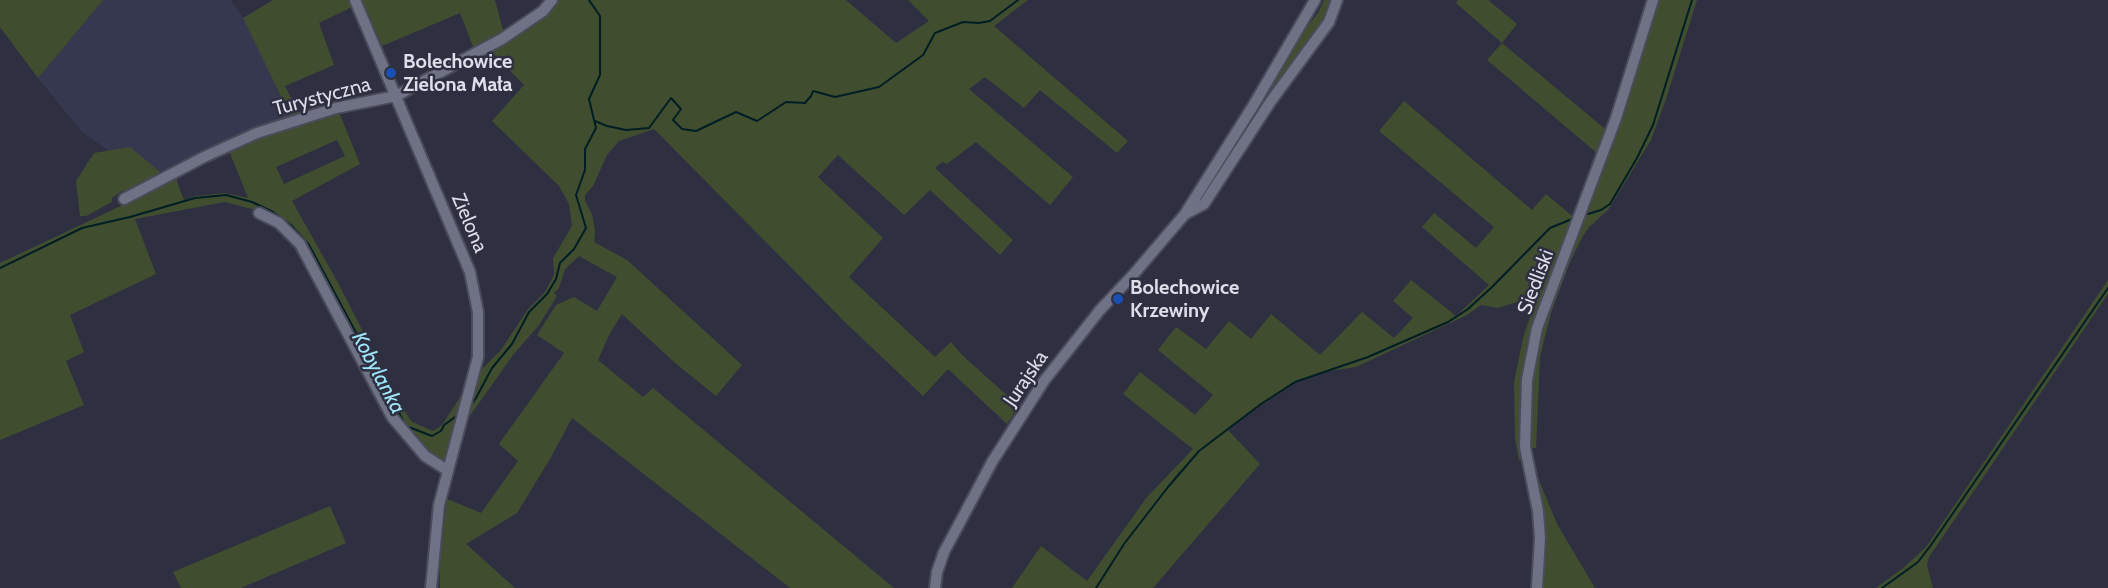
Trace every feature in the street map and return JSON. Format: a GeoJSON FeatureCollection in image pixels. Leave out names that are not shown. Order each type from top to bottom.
{"type":"FeatureCollection","features":[{"type":"Feature","properties":{"kind":"street","name":"Zielona"},"geometry":{"type":"LineString","coordinates":[[355,0],[470,272],[478,312],[478,357],[447,470],[438,515],[431,588]]}},
{"type":"Feature","properties":{"kind":"street","name":"Turystyczna"},"geometry":{"type":"LineString","coordinates":[[124,199],[204,157],[257,133],[336,108],[396,96],[502,39],[543,11],[552,0]]}},
{"type":"Feature","properties":{"kind":"street","name":"Jurajska"},"geometry":{"type":"LineString","coordinates":[[935,588],[937,572],[944,552],[993,462],[1044,381],[1100,310],[1138,270],[1185,214],[1229,146],[1316,0]]}},
{"type":"Feature","properties":{"kind":"street","name":"Jurajska"},"geometry":{"type":"LineString","coordinates":[[1185,214],[1204,204],[1271,102],[1329,22],[1337,0]]}},
{"type":"Feature","properties":{"kind":"street","name":"Siedliski"},"geometry":{"type":"LineString","coordinates":[[1537,588],[1539,511],[1525,447],[1527,380],[1538,328],[1616,118],[1653,0]]}},
{"type":"Feature","properties":{"kind":"street"},"geometry":{"type":"LineString","coordinates":[[259,213],[279,223],[300,244],[392,417],[425,456],[447,470]]}},
{"type":"Feature","properties":{"kind":"shaded area"},"geometry":{"type":"Polygon","coordinates":[[[103,0],[231,0],[243,18],[290,115],[160,172],[130,148],[109,151],[82,132],[38,78],[103,0]]]}},
{"type":"Feature","properties":{"kind":"green space"},"geometry":{"type":"Polygon","coordinates":[[[0,0],[103,0],[38,78],[0,27],[0,0]]]}},
{"type":"Feature","properties":{"kind":"green space"},"geometry":{"type":"Polygon","coordinates":[[[273,0],[349,0],[352,7],[319,23],[334,65],[285,86],[299,114],[290,115],[243,18],[273,0]]]}},
{"type":"Feature","properties":{"kind":"green space"},"geometry":{"type":"Polygon","coordinates":[[[362,0],[495,0],[504,34],[474,49],[460,13],[382,46],[362,0]]]}},
{"type":"Feature","properties":{"kind":"green space"},"geometry":{"type":"Polygon","coordinates":[[[558,0],[846,0],[896,43],[929,21],[908,0],[1028,0],[994,26],[1128,141],[1117,153],[1040,90],[1024,108],[985,77],[969,89],[1073,177],[1050,205],[976,142],[947,164],[942,162],[935,168],[1013,240],[1000,255],[930,190],[904,215],[838,155],[818,177],[883,238],[849,277],[935,357],[951,342],[963,356],[1019,406],[1007,424],[948,369],[923,396],[847,324],[654,129],[619,141],[607,155],[593,186],[585,195],[585,201],[592,214],[594,242],[627,260],[742,365],[716,396],[674,362],[622,314],[610,333],[598,360],[643,397],[653,388],[894,588],[790,588],[572,418],[517,513],[466,544],[515,588],[440,588],[440,560],[447,499],[481,513],[518,461],[499,444],[564,353],[537,335],[556,305],[574,297],[597,311],[617,277],[579,256],[565,269],[559,288],[554,293],[557,296],[539,325],[513,355],[467,420],[465,419],[481,370],[501,350],[528,309],[545,292],[554,275],[553,258],[572,226],[569,204],[559,186],[492,121],[524,85],[490,50],[545,15],[558,0]]]}},
{"type":"Feature","properties":{"kind":"green space"},"geometry":{"type":"Polygon","coordinates":[[[1324,0],[1333,0],[1325,20],[1316,29],[1205,198],[1195,204],[1296,41],[1318,13],[1324,0]]]}},
{"type":"Feature","properties":{"kind":"green space"},"geometry":{"type":"Polygon","coordinates":[[[1458,0],[1488,0],[1517,24],[1502,43],[1456,3],[1458,0]]]}},
{"type":"Feature","properties":{"kind":"green space"},"geometry":{"type":"Polygon","coordinates":[[[1658,0],[1697,0],[1651,140],[1608,210],[1589,227],[1583,236],[1570,262],[1551,313],[1540,357],[1536,448],[1531,448],[1530,393],[1539,330],[1592,196],[1658,0]]]}},
{"type":"Feature","properties":{"kind":"green space"},"geometry":{"type":"Polygon","coordinates":[[[1502,43],[1605,129],[1598,154],[1487,60],[1502,43]]]}},
{"type":"Feature","properties":{"kind":"green space"},"geometry":{"type":"Polygon","coordinates":[[[1404,101],[1532,210],[1546,194],[1572,216],[1527,343],[1524,363],[1522,435],[1524,459],[1519,461],[1515,439],[1514,382],[1523,338],[1537,296],[1498,308],[1481,305],[1467,315],[1356,367],[1330,371],[1292,384],[1227,429],[1260,464],[1153,588],[1012,588],[1041,546],[1087,581],[1147,497],[1193,449],[1123,394],[1140,372],[1195,415],[1213,395],[1158,350],[1176,327],[1206,349],[1229,321],[1251,339],[1271,314],[1320,355],[1362,312],[1394,338],[1413,318],[1393,301],[1411,280],[1456,316],[1489,285],[1422,227],[1434,213],[1476,248],[1494,227],[1379,131],[1404,101]]]}},
{"type":"Feature","properties":{"kind":"green space"},"geometry":{"type":"Polygon","coordinates":[[[339,112],[360,164],[292,201],[412,422],[433,431],[442,425],[462,394],[445,460],[435,460],[400,425],[303,243],[263,212],[225,202],[135,219],[156,274],[70,315],[84,352],[66,361],[84,405],[0,440],[0,263],[125,204],[175,176],[184,200],[196,196],[225,193],[248,198],[228,148],[339,112]],[[337,140],[276,167],[284,184],[345,156],[337,140]]]}},
{"type":"Feature","properties":{"kind":"green space"},"geometry":{"type":"Polygon","coordinates":[[[130,147],[160,172],[128,193],[122,191],[112,198],[112,202],[86,216],[80,216],[76,181],[94,153],[130,147]]]}},
{"type":"Feature","properties":{"kind":"green space"},"geometry":{"type":"Polygon","coordinates":[[[2108,280],[2108,294],[1929,557],[1927,565],[1933,588],[1876,588],[1926,547],[2108,280]]]}},
{"type":"Feature","properties":{"kind":"green space"},"geometry":{"type":"Polygon","coordinates":[[[1533,473],[1536,473],[1557,524],[1595,588],[1541,588],[1533,473]]]}},
{"type":"Feature","properties":{"kind":"green space"},"geometry":{"type":"Polygon","coordinates":[[[330,506],[346,543],[241,588],[181,588],[173,572],[330,506]]]}},
{"type":"Feature","properties":{"kind":"waterway","name":"Kobylanka"},"geometry":{"type":"LineString","coordinates":[[470,406],[492,368],[512,344],[529,312],[547,294],[556,279],[560,263],[574,249],[586,228],[576,195],[585,170],[585,149],[596,128],[589,99],[600,75],[600,16],[589,0]]}},
{"type":"Feature","properties":{"kind":"waterway"},"geometry":{"type":"LineString","coordinates":[[595,121],[626,130],[649,128],[671,98],[681,109],[673,120],[682,129],[696,131],[736,112],[757,121],[786,102],[805,103],[813,91],[835,97],[879,87],[923,55],[935,33],[963,22],[990,21],[1018,0]]}},
{"type":"Feature","properties":{"kind":"waterway"},"geometry":{"type":"LineString","coordinates":[[1588,214],[1610,204],[1637,158],[1653,125],[1692,0]]}},
{"type":"Feature","properties":{"kind":"waterway","name":"Kobylanka"},"geometry":{"type":"LineString","coordinates":[[0,268],[82,228],[195,198],[226,195],[252,202],[273,212],[291,225],[309,245],[406,426],[432,436],[458,415]]}},
{"type":"Feature","properties":{"kind":"waterway"},"geometry":{"type":"LineString","coordinates":[[1096,588],[1124,544],[1199,451],[1261,404],[1295,382],[1368,357],[1448,322],[1468,309],[1492,287],[1550,228],[1572,219]]}},
{"type":"Feature","properties":{"kind":"waterway"},"geometry":{"type":"LineString","coordinates":[[1882,588],[1918,562],[1931,545],[2108,288]]}},
{"type":"Feature","properties":{"kind":"place","name":"Bolechowice Zielona Mała"},"geometry":{"type":"Point","coordinates":[391,73]}},
{"type":"Feature","properties":{"kind":"place","name":"Bolechowice Krzewiny"},"geometry":{"type":"Point","coordinates":[1118,299]}}]}
